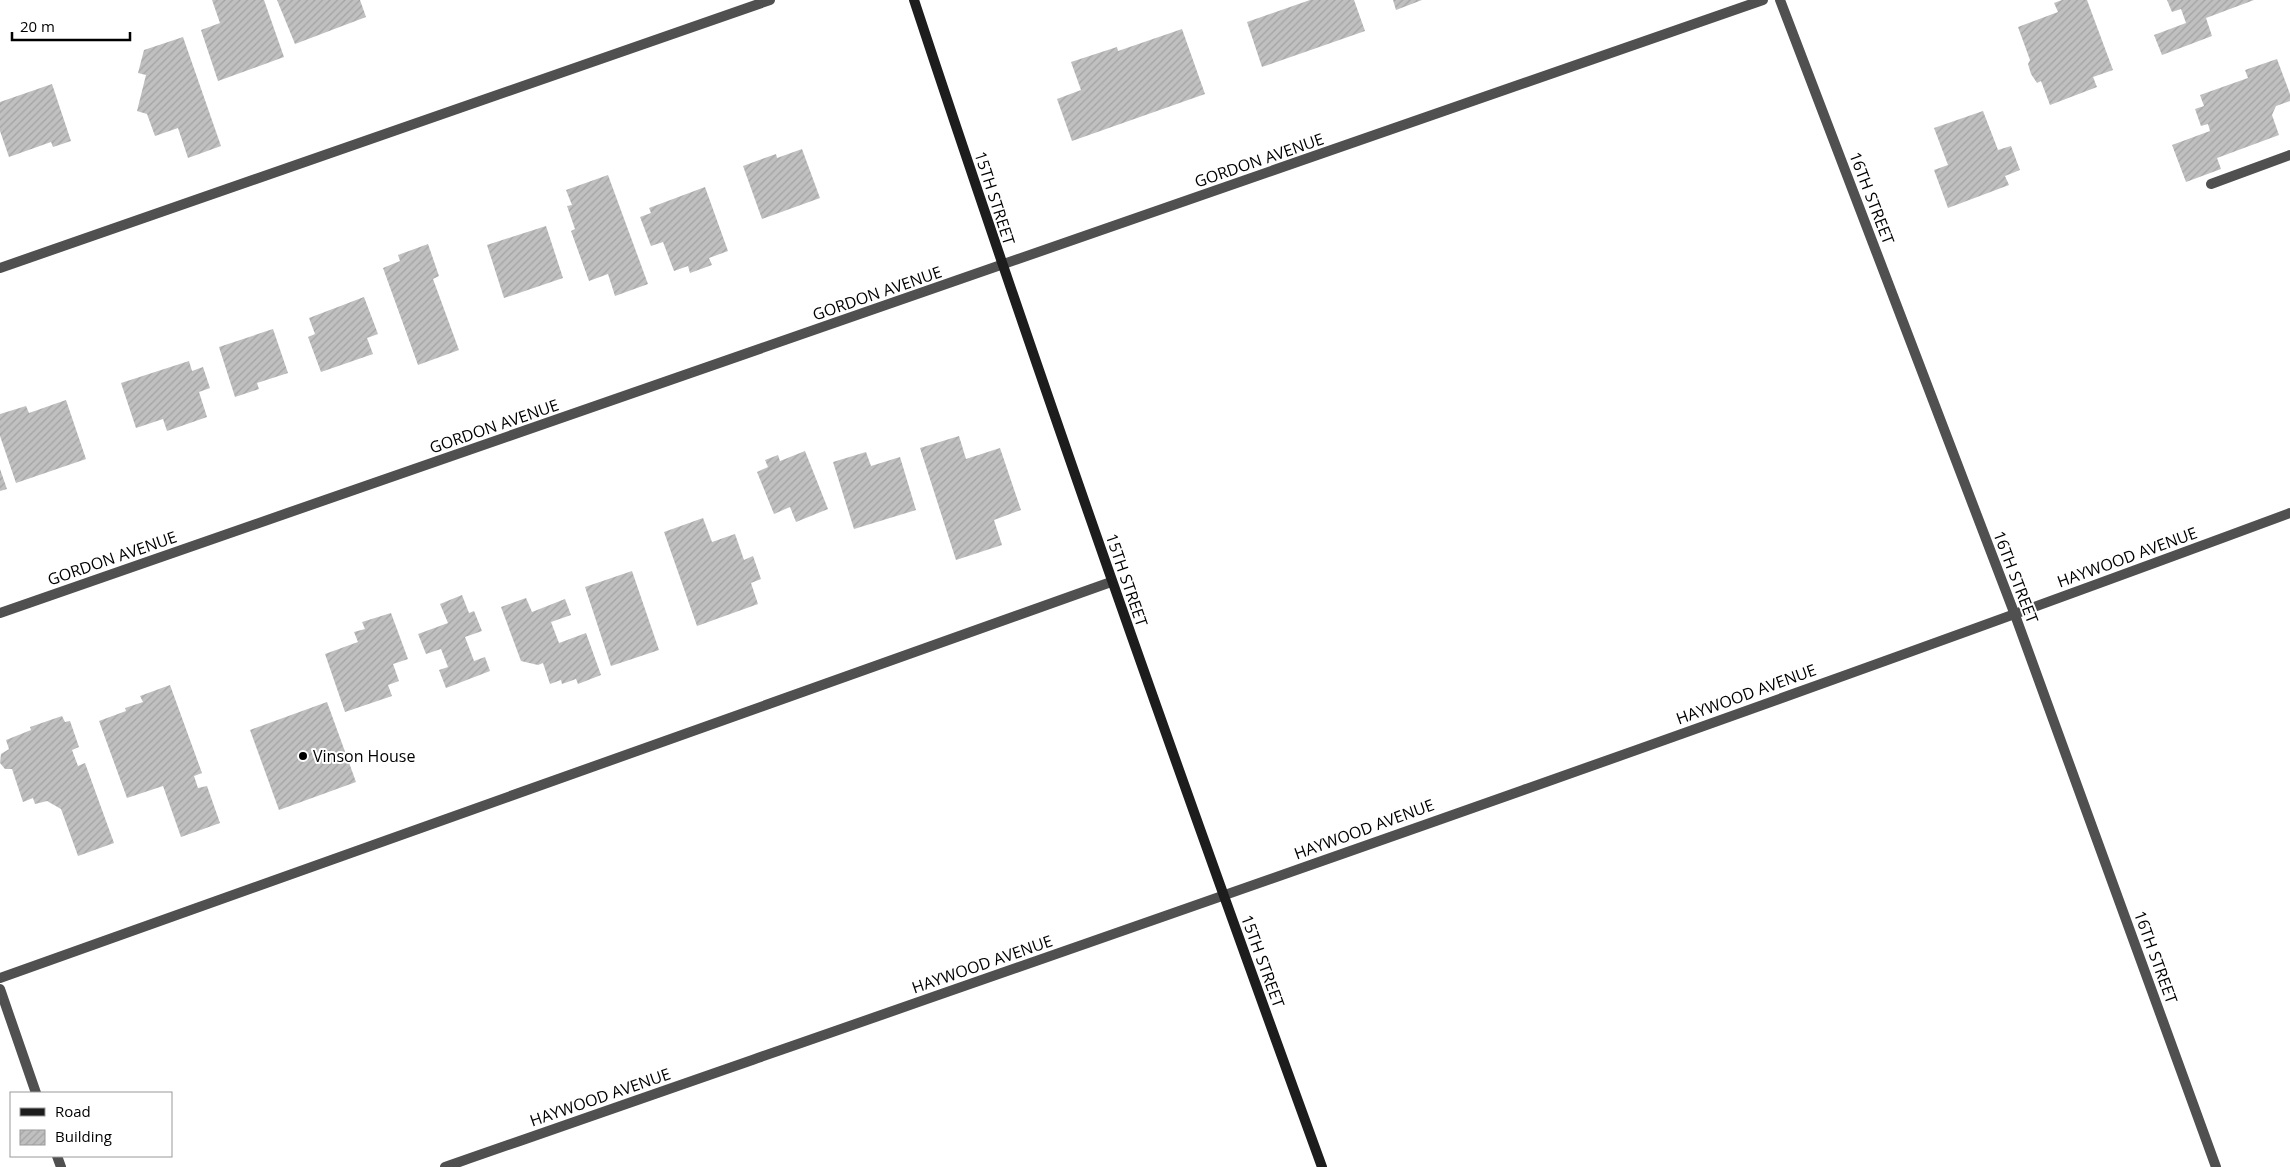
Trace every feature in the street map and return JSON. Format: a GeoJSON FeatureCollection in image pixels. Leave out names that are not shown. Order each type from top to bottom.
{"type":"FeatureCollection","features":[{"type":"Feature","properties":{"kind":"main road","name":"15TH STREET"},"geometry":{"type":"LineString","coordinates":[[914,0],[1002,265],[1111,582],[1322,1167]]}},
{"type":"Feature","properties":{"kind":"street"},"geometry":{"type":"LineString","coordinates":[[0,268],[770,0]]}},
{"type":"Feature","properties":{"kind":"street","name":"GORDON AVENUE"},"geometry":{"type":"LineString","coordinates":[[0,613],[1763,0]]}},
{"type":"Feature","properties":{"kind":"street","name":"16TH STREET"},"geometry":{"type":"LineString","coordinates":[[1780,0],[2015,615],[2216,1167]]}},
{"type":"Feature","properties":{"kind":"street"},"geometry":{"type":"LineString","coordinates":[[2211,184],[2290,156]]}},
{"type":"Feature","properties":{"kind":"street","name":"HAYWOOD AVENUE"},"geometry":{"type":"LineString","coordinates":[[445,1167],[1223,896],[2015,615],[2290,512]]}},
{"type":"Feature","properties":{"kind":"street"},"geometry":{"type":"LineString","coordinates":[[0,978],[1111,582]]}},
{"type":"Feature","properties":{"kind":"street"},"geometry":{"type":"LineString","coordinates":[[0,989],[36,1092]]}},
{"type":"Feature","properties":{"kind":"building"},"geometry":{"type":"Polygon","coordinates":[[[212,0],[264,0],[284,57],[218,81],[201,30],[220,23],[212,0]]]}},
{"type":"Feature","properties":{"kind":"building"},"geometry":{"type":"Polygon","coordinates":[[[277,0],[360,0],[366,17],[295,44],[277,0]]]}},
{"type":"Feature","properties":{"kind":"building"},"geometry":{"type":"Polygon","coordinates":[[[1310,0],[1354,0],[1365,31],[1262,67],[1247,22],[1310,0]]]}},
{"type":"Feature","properties":{"kind":"building"},"geometry":{"type":"Polygon","coordinates":[[[1393,0],[1422,0],[1396,10],[1393,0]]]}},
{"type":"Feature","properties":{"kind":"building"},"geometry":{"type":"Polygon","coordinates":[[[2062,0],[2087,0],[2113,70],[2093,77],[2097,87],[2050,105],[2041,81],[2037,83],[2031,74],[2028,64],[2030,60],[2018,27],[2058,12],[2054,3],[2062,0]]]}},
{"type":"Feature","properties":{"kind":"building"},"geometry":{"type":"Polygon","coordinates":[[[2167,0],[2254,0],[2206,18],[2212,36],[2162,55],[2154,35],[2186,23],[2181,9],[2172,12],[2167,0]]]}},
{"type":"Feature","properties":{"kind":"building"},"geometry":{"type":"Polygon","coordinates":[[[1182,29],[1205,94],[1072,141],[1057,99],[1081,90],[1071,62],[1117,47],[1118,51],[1182,29]]]}},
{"type":"Feature","properties":{"kind":"building"},"geometry":{"type":"Polygon","coordinates":[[[183,37],[221,146],[188,158],[178,128],[155,136],[147,114],[137,111],[146,75],[138,73],[144,50],[183,37]]]}},
{"type":"Feature","properties":{"kind":"building"},"geometry":{"type":"Polygon","coordinates":[[[2277,59],[2290,94],[2290,101],[2276,106],[2272,115],[2279,135],[2217,158],[2221,169],[2186,182],[2172,145],[2210,131],[2208,124],[2201,126],[2195,109],[2204,106],[2200,95],[2248,78],[2245,70],[2277,59]]]}},
{"type":"Feature","properties":{"kind":"building"},"geometry":{"type":"Polygon","coordinates":[[[52,84],[71,141],[53,147],[51,142],[9,157],[0,131],[0,102],[52,84]]]}},
{"type":"Feature","properties":{"kind":"building"},"geometry":{"type":"Polygon","coordinates":[[[1983,111],[1998,150],[2011,146],[2020,170],[2005,176],[2009,185],[1948,208],[1934,170],[1948,165],[1934,128],[1983,111]]]}},
{"type":"Feature","properties":{"kind":"building"},"geometry":{"type":"Polygon","coordinates":[[[802,149],[820,198],[762,219],[743,166],[776,154],[777,158],[802,149]]]}},
{"type":"Feature","properties":{"kind":"building"},"geometry":{"type":"Polygon","coordinates":[[[608,175],[648,284],[615,296],[608,274],[589,281],[571,231],[575,229],[567,206],[572,205],[566,190],[608,175]]]}},
{"type":"Feature","properties":{"kind":"building"},"geometry":{"type":"Polygon","coordinates":[[[705,187],[728,251],[709,258],[712,265],[690,273],[688,266],[674,271],[663,242],[651,246],[640,217],[651,213],[649,208],[705,187]]]}},
{"type":"Feature","properties":{"kind":"building"},"geometry":{"type":"Polygon","coordinates":[[[546,226],[563,278],[504,298],[487,245],[546,226]]]}},
{"type":"Feature","properties":{"kind":"building"},"geometry":{"type":"Polygon","coordinates":[[[428,244],[439,276],[433,279],[459,350],[418,365],[383,268],[400,261],[398,255],[428,244]]]}},
{"type":"Feature","properties":{"kind":"building"},"geometry":{"type":"Polygon","coordinates":[[[364,297],[378,334],[367,338],[373,354],[321,372],[308,337],[315,334],[309,318],[364,297]]]}},
{"type":"Feature","properties":{"kind":"building"},"geometry":{"type":"Polygon","coordinates":[[[273,329],[288,373],[257,383],[259,389],[235,397],[219,347],[273,329]]]}},
{"type":"Feature","properties":{"kind":"building"},"geometry":{"type":"Polygon","coordinates":[[[189,361],[192,371],[203,367],[210,388],[199,392],[207,417],[167,431],[163,419],[136,428],[121,383],[189,361]]]}},
{"type":"Feature","properties":{"kind":"building"},"geometry":{"type":"Polygon","coordinates":[[[66,400],[86,459],[16,483],[0,436],[0,414],[26,406],[29,413],[66,400]]]}},
{"type":"Feature","properties":{"kind":"building"},"geometry":{"type":"Polygon","coordinates":[[[959,436],[966,459],[1000,448],[1021,510],[994,520],[1002,545],[956,560],[920,448],[959,436]]]}},
{"type":"Feature","properties":{"kind":"building"},"geometry":{"type":"Polygon","coordinates":[[[805,451],[828,509],[796,522],[790,507],[774,514],[757,472],[768,467],[765,460],[778,455],[780,461],[805,451]]]}},
{"type":"Feature","properties":{"kind":"building"},"geometry":{"type":"Polygon","coordinates":[[[866,452],[871,466],[900,457],[916,510],[854,529],[833,462],[866,452]]]}},
{"type":"Feature","properties":{"kind":"building"},"geometry":{"type":"Polygon","coordinates":[[[0,469],[7,489],[0,491],[0,469]]]}},
{"type":"Feature","properties":{"kind":"building"},"geometry":{"type":"Polygon","coordinates":[[[703,518],[712,542],[735,534],[744,560],[753,556],[761,579],[751,583],[758,604],[697,626],[664,532],[703,518]]]}},
{"type":"Feature","properties":{"kind":"building"},"geometry":{"type":"Polygon","coordinates":[[[632,571],[659,650],[611,666],[585,587],[632,571]]]}},
{"type":"Feature","properties":{"kind":"building"},"geometry":{"type":"Polygon","coordinates":[[[462,595],[469,613],[474,611],[482,631],[465,637],[474,661],[485,657],[490,671],[446,688],[439,670],[448,667],[441,649],[426,654],[418,634],[448,623],[440,604],[462,595]]]}},
{"type":"Feature","properties":{"kind":"building"},"geometry":{"type":"Polygon","coordinates":[[[526,598],[532,612],[565,599],[571,615],[551,622],[559,643],[586,633],[601,675],[578,684],[576,679],[562,684],[561,680],[550,684],[543,663],[538,665],[521,661],[501,607],[526,598]]]}},
{"type":"Feature","properties":{"kind":"building"},"geometry":{"type":"Polygon","coordinates":[[[391,613],[408,659],[393,664],[399,681],[388,685],[392,696],[345,712],[325,654],[358,642],[354,632],[365,629],[362,622],[391,613]]]}},
{"type":"Feature","properties":{"kind":"building"},"geometry":{"type":"Polygon","coordinates":[[[170,685],[202,773],[194,776],[198,788],[207,786],[220,823],[181,837],[163,786],[127,798],[99,721],[126,711],[125,708],[143,702],[140,696],[170,685]]]}},
{"type":"Feature","properties":{"kind":"building","name":"Vinson House"},"geometry":{"type":"Polygon","coordinates":[[[327,702],[356,782],[279,810],[250,730],[327,702]]]}},
{"type":"Feature","properties":{"kind":"building"},"geometry":{"type":"Polygon","coordinates":[[[62,716],[65,722],[70,721],[79,747],[72,750],[78,766],[85,763],[114,843],[78,856],[61,809],[47,801],[35,804],[33,798],[23,802],[12,769],[5,769],[0,763],[1,754],[9,749],[6,740],[31,730],[30,727],[62,716]]]}},
{"type":"Feature","properties":{"kind":"place","name":"Vinson House"},"geometry":{"type":"Point","coordinates":[303,756]}}]}
